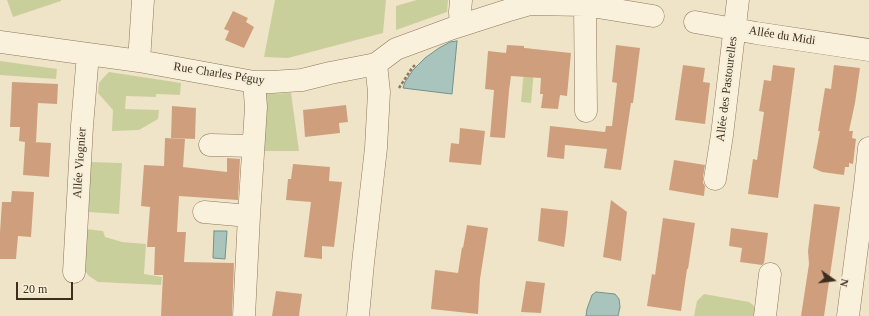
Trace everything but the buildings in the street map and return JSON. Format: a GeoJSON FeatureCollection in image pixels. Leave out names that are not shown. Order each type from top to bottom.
{"type":"FeatureCollection","features":[{"type":"Feature","properties":{"kind":"street"},"geometry":{"type":"LineString","coordinates":[[139,61],[142,0]]}},
{"type":"Feature","properties":{"kind":"street"},"geometry":{"type":"LineString","coordinates":[[461,0],[461,25]]}},
{"type":"Feature","properties":{"kind":"street","name":"Allée des Pastourelles"},"geometry":{"type":"LineString","coordinates":[[715,179],[722,136],[738,0]]}},
{"type":"Feature","properties":{"kind":"street"},"geometry":{"type":"LineString","coordinates":[[585,3],[586,111]]}},
{"type":"Feature","properties":{"kind":"street"},"geometry":{"type":"LineString","coordinates":[[358,316],[376,148],[379,92],[376,64],[396,49],[461,25],[530,4],[585,3],[653,16]]}},
{"type":"Feature","properties":{"kind":"street","name":"Allée du Midi"},"geometry":{"type":"LineString","coordinates":[[695,22],[869,50]]}},
{"type":"Feature","properties":{"kind":"street","name":"Rue Charles Péguy"},"geometry":{"type":"LineString","coordinates":[[0,42],[139,61],[254,82],[302,80],[376,64]]}},
{"type":"Feature","properties":{"kind":"street","name":"Allée Viognier"},"geometry":{"type":"LineString","coordinates":[[74,272],[82,126],[88,54]]}},
{"type":"Feature","properties":{"kind":"street"},"geometry":{"type":"LineString","coordinates":[[244,316],[256,107],[254,82]]}},
{"type":"Feature","properties":{"kind":"street"},"geometry":{"type":"LineString","coordinates":[[210,145],[253,146]]}},
{"type":"Feature","properties":{"kind":"street"},"geometry":{"type":"LineString","coordinates":[[848,316],[867,187],[869,148]]}},
{"type":"Feature","properties":{"kind":"street"},"geometry":{"type":"LineString","coordinates":[[204,212],[249,216]]}},
{"type":"Feature","properties":{"kind":"street"},"geometry":{"type":"LineString","coordinates":[[765,316],[770,274]]}},
{"type":"Feature","properties":{"kind":"green space"},"geometry":{"type":"Polygon","coordinates":[[[7,0],[61,0],[61,1],[13,17],[7,0]]]}},
{"type":"Feature","properties":{"kind":"green space"},"geometry":{"type":"Polygon","coordinates":[[[275,0],[386,0],[383,33],[288,58],[264,57],[275,0]]]}},
{"type":"Feature","properties":{"kind":"green space"},"geometry":{"type":"Polygon","coordinates":[[[417,0],[448,0],[447,12],[396,30],[396,6],[417,0]]]}},
{"type":"Feature","properties":{"kind":"green space"},"geometry":{"type":"Polygon","coordinates":[[[526,48],[547,51],[534,70],[531,103],[521,102],[526,48]]]}},
{"type":"Feature","properties":{"kind":"green space"},"geometry":{"type":"Polygon","coordinates":[[[0,61],[57,69],[56,79],[0,75],[0,61]]]}},
{"type":"Feature","properties":{"kind":"green space"},"geometry":{"type":"Polygon","coordinates":[[[109,72],[181,83],[180,95],[156,94],[156,97],[126,96],[125,109],[159,110],[158,119],[139,130],[112,131],[113,110],[98,93],[99,83],[109,72]]]}},
{"type":"Feature","properties":{"kind":"green space"},"geometry":{"type":"Polygon","coordinates":[[[291,93],[299,151],[257,151],[261,94],[291,93]]]}},
{"type":"Feature","properties":{"kind":"green space"},"geometry":{"type":"Polygon","coordinates":[[[90,162],[122,163],[119,214],[87,212],[90,162]]]}},
{"type":"Feature","properties":{"kind":"green space"},"geometry":{"type":"Polygon","coordinates":[[[86,229],[103,231],[105,237],[122,242],[146,244],[144,274],[162,277],[161,285],[98,282],[89,276],[85,271],[86,229]]]}},
{"type":"Feature","properties":{"kind":"green space"},"geometry":{"type":"Polygon","coordinates":[[[704,294],[749,302],[753,305],[757,312],[756,316],[694,316],[697,301],[704,294]]]}},
{"type":"Feature","properties":{"kind":"water"},"geometry":{"type":"Polygon","coordinates":[[[457,41],[452,94],[403,88],[413,70],[425,58],[450,42],[457,41]]]}},
{"type":"Feature","properties":{"kind":"water"},"geometry":{"type":"Polygon","coordinates":[[[214,231],[227,231],[225,259],[213,258],[214,231]]]}},
{"type":"Feature","properties":{"kind":"water"},"geometry":{"type":"Polygon","coordinates":[[[596,292],[615,294],[619,299],[620,307],[618,316],[586,316],[592,295],[596,292]]]}}]}
